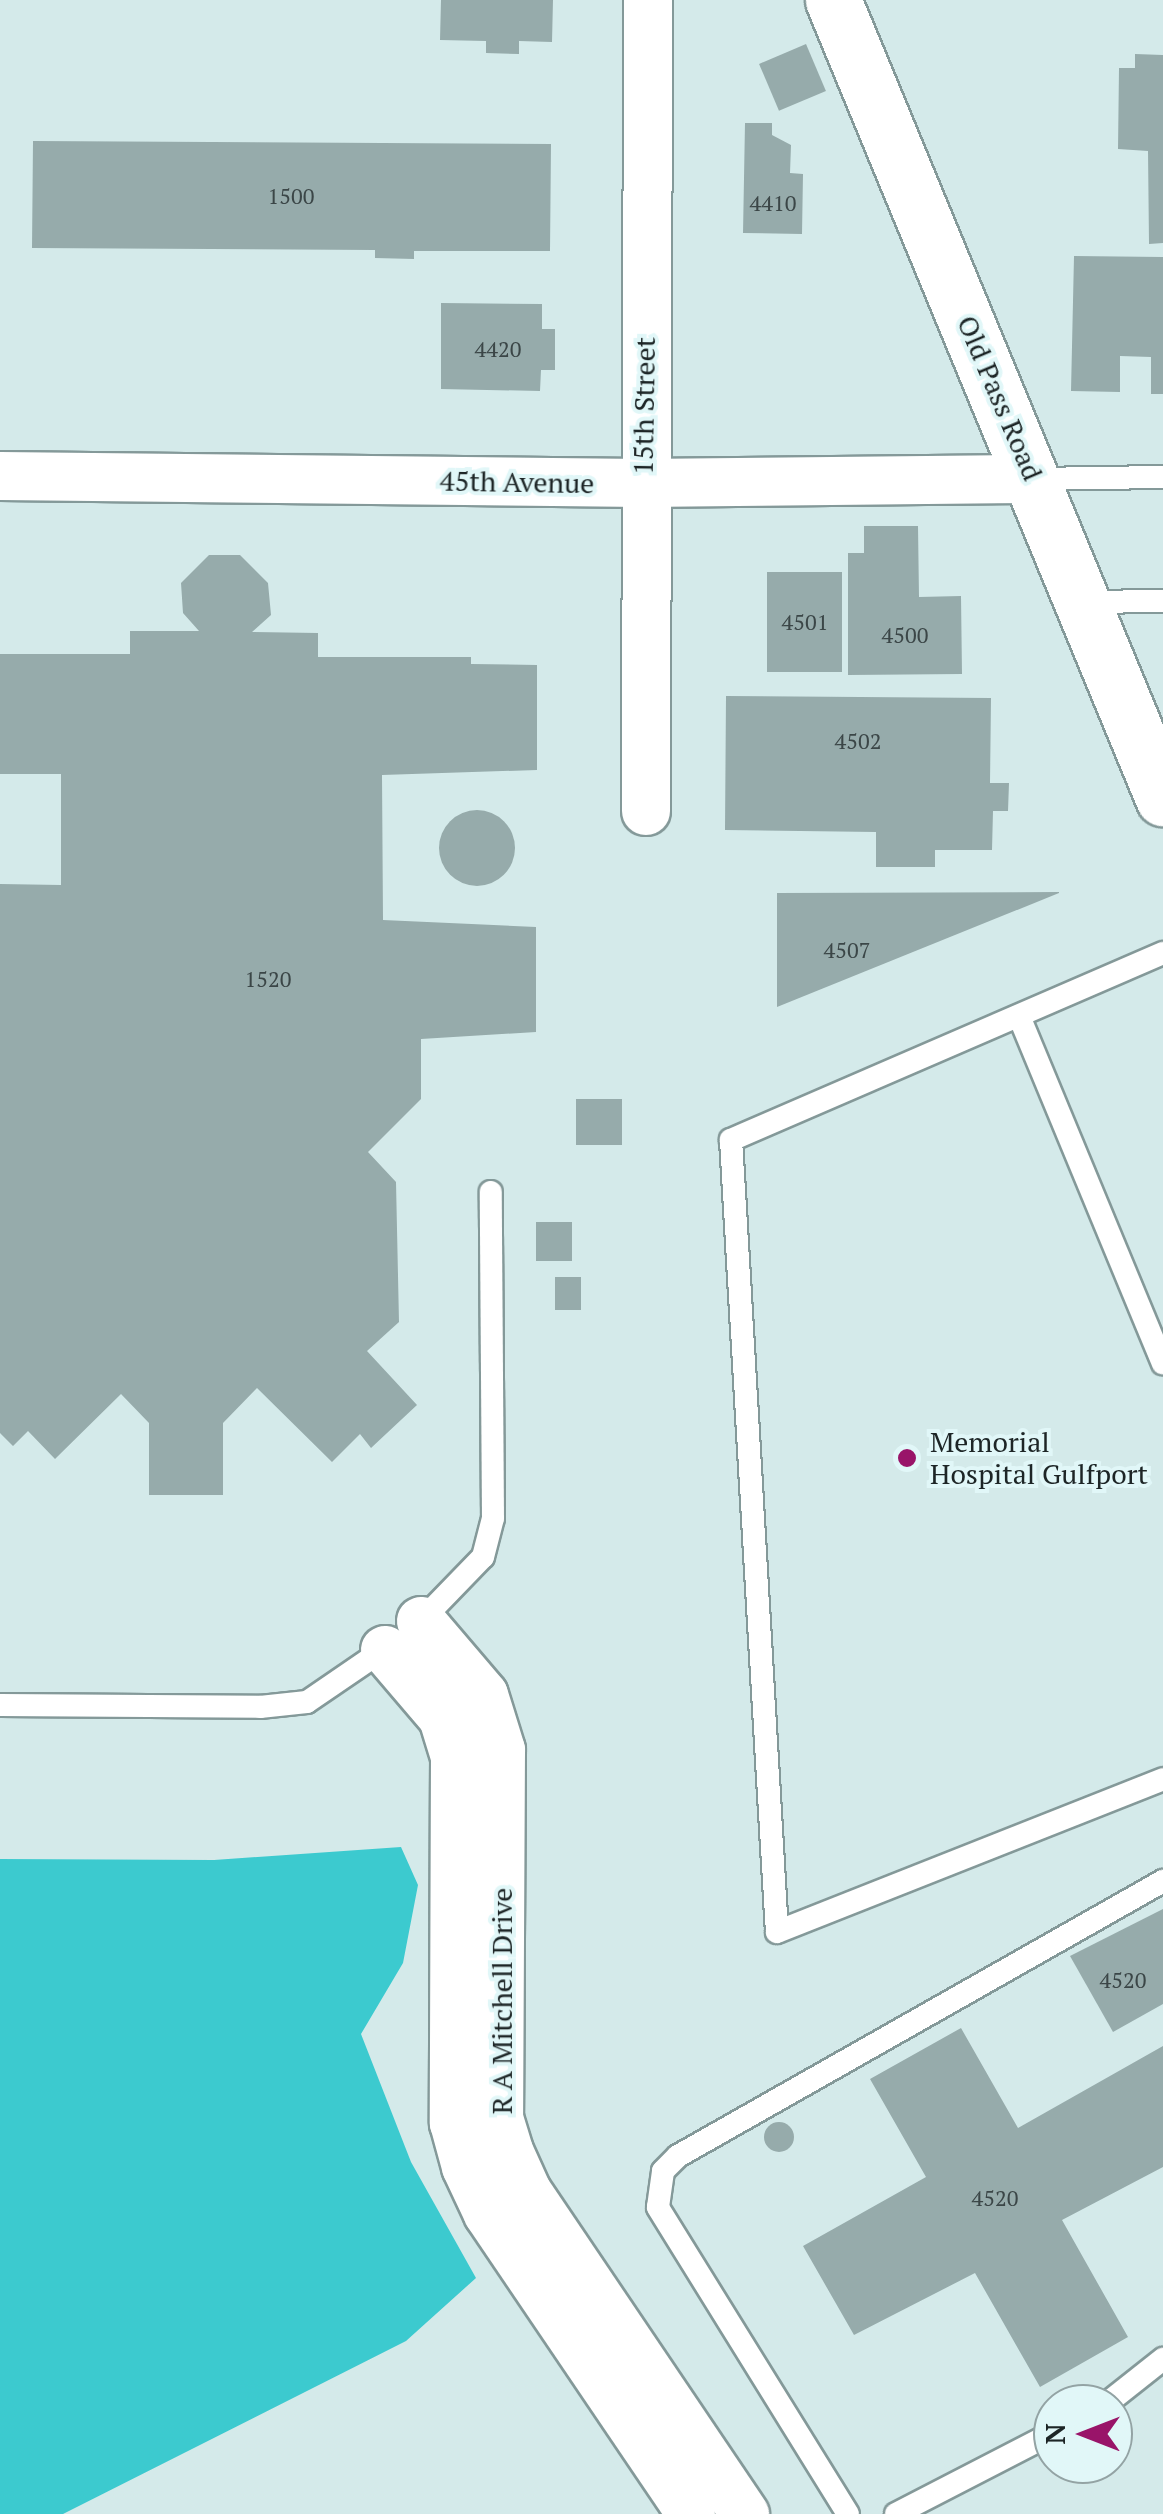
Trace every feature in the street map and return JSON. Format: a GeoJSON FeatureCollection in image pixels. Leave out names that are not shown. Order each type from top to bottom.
{"type":"FeatureCollection","features":[{"type":"Feature","properties":{"kind":"main road","name":"Old Pass Road"},"geometry":{"type":"LineString","coordinates":[[833,0],[1163,798]]}},
{"type":"Feature","properties":{"kind":"street","name":"15th Street"},"geometry":{"type":"LineString","coordinates":[[646,811],[643,483],[648,0]]}},
{"type":"Feature","properties":{"kind":"street","name":"45th Avenue"},"geometry":{"type":"LineString","coordinates":[[0,476],[643,483],[1034,479]]}},
{"type":"Feature","properties":{"kind":"street","name":"R A Mitchell Drive"},"geometry":{"type":"LineString","coordinates":[[422,1621],[484,1695],[501,1750],[500,2118],[528,2191],[586,2315],[690,2514]]}},
{"type":"Feature","properties":{"kind":"street","name":"R A Mitchell Drive"},"geometry":{"type":"LineString","coordinates":[[384,1650],[443,1718],[455,1757],[454,2123],[488,2214],[586,2315],[745,2514]]}},
{"type":"Feature","properties":{"kind":"lane"},"geometry":{"type":"LineString","coordinates":[[1034,479],[1163,477]]}},
{"type":"Feature","properties":{"kind":"lane"},"geometry":{"type":"LineString","coordinates":[[1083,602],[1163,601]]}},
{"type":"Feature","properties":{"kind":"lane"},"geometry":{"type":"LineString","coordinates":[[1163,953],[730,1140],[777,1932],[1163,1779]]}},
{"type":"Feature","properties":{"kind":"lane"},"geometry":{"type":"LineString","coordinates":[[1019,1016],[1163,1363]]}},
{"type":"Feature","properties":{"kind":"lane"},"geometry":{"type":"LineString","coordinates":[[0,1706],[260,1708],[306,1702],[422,1621],[482,1557],[493,1518],[491,1192]]}},
{"type":"Feature","properties":{"kind":"lane"},"geometry":{"type":"LineString","coordinates":[[848,2514],[658,2207],[663,2171],[678,2156],[1163,1881]]}},
{"type":"Feature","properties":{"kind":"lane"},"geometry":{"type":"LineString","coordinates":[[1131,2384],[1163,2359]]}},
{"type":"Feature","properties":{"kind":"lane"},"geometry":{"type":"LineString","coordinates":[[896,2514],[1033,2443]]}},
{"type":"Feature","properties":{"kind":"shaded area"},"geometry":{"type":"Polygon","coordinates":[[[401,1847],[418,1885],[403,1963],[361,2034],[411,2162],[476,2278],[406,2341],[63,2514],[0,2514],[0,1859],[214,1860],[401,1847]]]}},
{"type":"Feature","properties":{"kind":"building"},"geometry":{"type":"Polygon","coordinates":[[[441,0],[553,0],[552,42],[519,41],[519,54],[486,53],[486,41],[440,40],[441,0]]]}},
{"type":"Feature","properties":{"kind":"building"},"geometry":{"type":"Polygon","coordinates":[[[806,44],[826,91],[779,111],[759,64],[806,44]]]}},
{"type":"Feature","properties":{"kind":"building"},"geometry":{"type":"Polygon","coordinates":[[[1135,54],[1163,55],[1163,243],[1149,244],[1148,151],[1118,149],[1119,68],[1135,68],[1135,54]]]}},
{"type":"Feature","properties":{"kind":"building"},"geometry":{"type":"Polygon","coordinates":[[[745,123],[772,123],[772,135],[791,145],[790,173],[803,174],[802,234],[743,233],[745,123]]]}},
{"type":"Feature","properties":{"kind":"building"},"geometry":{"type":"Polygon","coordinates":[[[33,141],[551,144],[550,251],[414,251],[414,259],[375,258],[375,250],[32,248],[33,141]]]}},
{"type":"Feature","properties":{"kind":"building"},"geometry":{"type":"Polygon","coordinates":[[[1074,256],[1163,257],[1163,394],[1151,394],[1151,357],[1120,356],[1120,392],[1071,391],[1074,256]]]}},
{"type":"Feature","properties":{"kind":"building"},"geometry":{"type":"Polygon","coordinates":[[[441,303],[542,304],[542,329],[555,329],[555,370],[541,370],[540,391],[441,389],[441,303]]]}},
{"type":"Feature","properties":{"kind":"building"},"geometry":{"type":"Polygon","coordinates":[[[864,526],[918,526],[919,597],[961,596],[962,674],[848,675],[848,553],[864,553],[864,526]]]}},
{"type":"Feature","properties":{"kind":"building"},"geometry":{"type":"Polygon","coordinates":[[[209,555],[240,555],[268,583],[271,615],[252,632],[318,633],[318,657],[471,657],[471,664],[537,665],[537,770],[382,775],[383,920],[536,927],[536,1032],[421,1039],[421,1099],[368,1152],[396,1182],[399,1322],[367,1351],[417,1405],[371,1448],[360,1434],[332,1462],[257,1388],[223,1423],[223,1495],[149,1495],[149,1423],[121,1394],[55,1459],[28,1431],[13,1446],[0,1433],[0,884],[61,885],[61,774],[0,774],[0,654],[130,654],[130,631],[199,631],[183,613],[181,583],[209,555]]]}},
{"type":"Feature","properties":{"kind":"building"},"geometry":{"type":"Polygon","coordinates":[[[767,572],[842,572],[842,672],[767,672],[767,572]]]}},
{"type":"Feature","properties":{"kind":"building"},"geometry":{"type":"Polygon","coordinates":[[[726,696],[991,698],[990,783],[1009,783],[1008,811],[993,811],[992,850],[935,850],[935,867],[876,867],[876,832],[725,830],[726,696]]]}},
{"type":"Feature","properties":{"kind":"building"},"geometry":{"type":"Polygon","coordinates":[[[477,810],[504,821],[515,848],[504,875],[477,886],[450,875],[439,848],[450,821],[477,810]]]}},
{"type":"Feature","properties":{"kind":"building"},"geometry":{"type":"Polygon","coordinates":[[[777,893],[1059,893],[777,1007],[777,893]]]}},
{"type":"Feature","properties":{"kind":"building"},"geometry":{"type":"Polygon","coordinates":[[[576,1099],[622,1099],[622,1145],[576,1145],[576,1099]]]}},
{"type":"Feature","properties":{"kind":"building"},"geometry":{"type":"Polygon","coordinates":[[[536,1222],[572,1222],[572,1261],[536,1261],[536,1222]]]}},
{"type":"Feature","properties":{"kind":"building"},"geometry":{"type":"Polygon","coordinates":[[[555,1277],[581,1277],[581,1310],[555,1310],[555,1277]]]}},
{"type":"Feature","properties":{"kind":"building"},"geometry":{"type":"Polygon","coordinates":[[[1163,1909],[1163,2004],[1113,2032],[1070,1956],[1163,1909]]]}},
{"type":"Feature","properties":{"kind":"building"},"geometry":{"type":"Polygon","coordinates":[[[961,2028],[1018,2128],[1163,2046],[1163,2167],[1062,2220],[1128,2337],[1045,2384],[1038,2384],[975,2273],[854,2335],[803,2246],[926,2177],[870,2079],[961,2028]]]}},
{"type":"Feature","properties":{"kind":"building"},"geometry":{"type":"Polygon","coordinates":[[[779,2122],[790,2126],[794,2137],[790,2148],[779,2152],[768,2148],[764,2137],[768,2126],[779,2122]]]}},
{"type":"Feature","properties":{"kind":"place","name":"Memorial Hospital Gulfport"},"geometry":{"type":"Point","coordinates":[907,1458]}}]}
